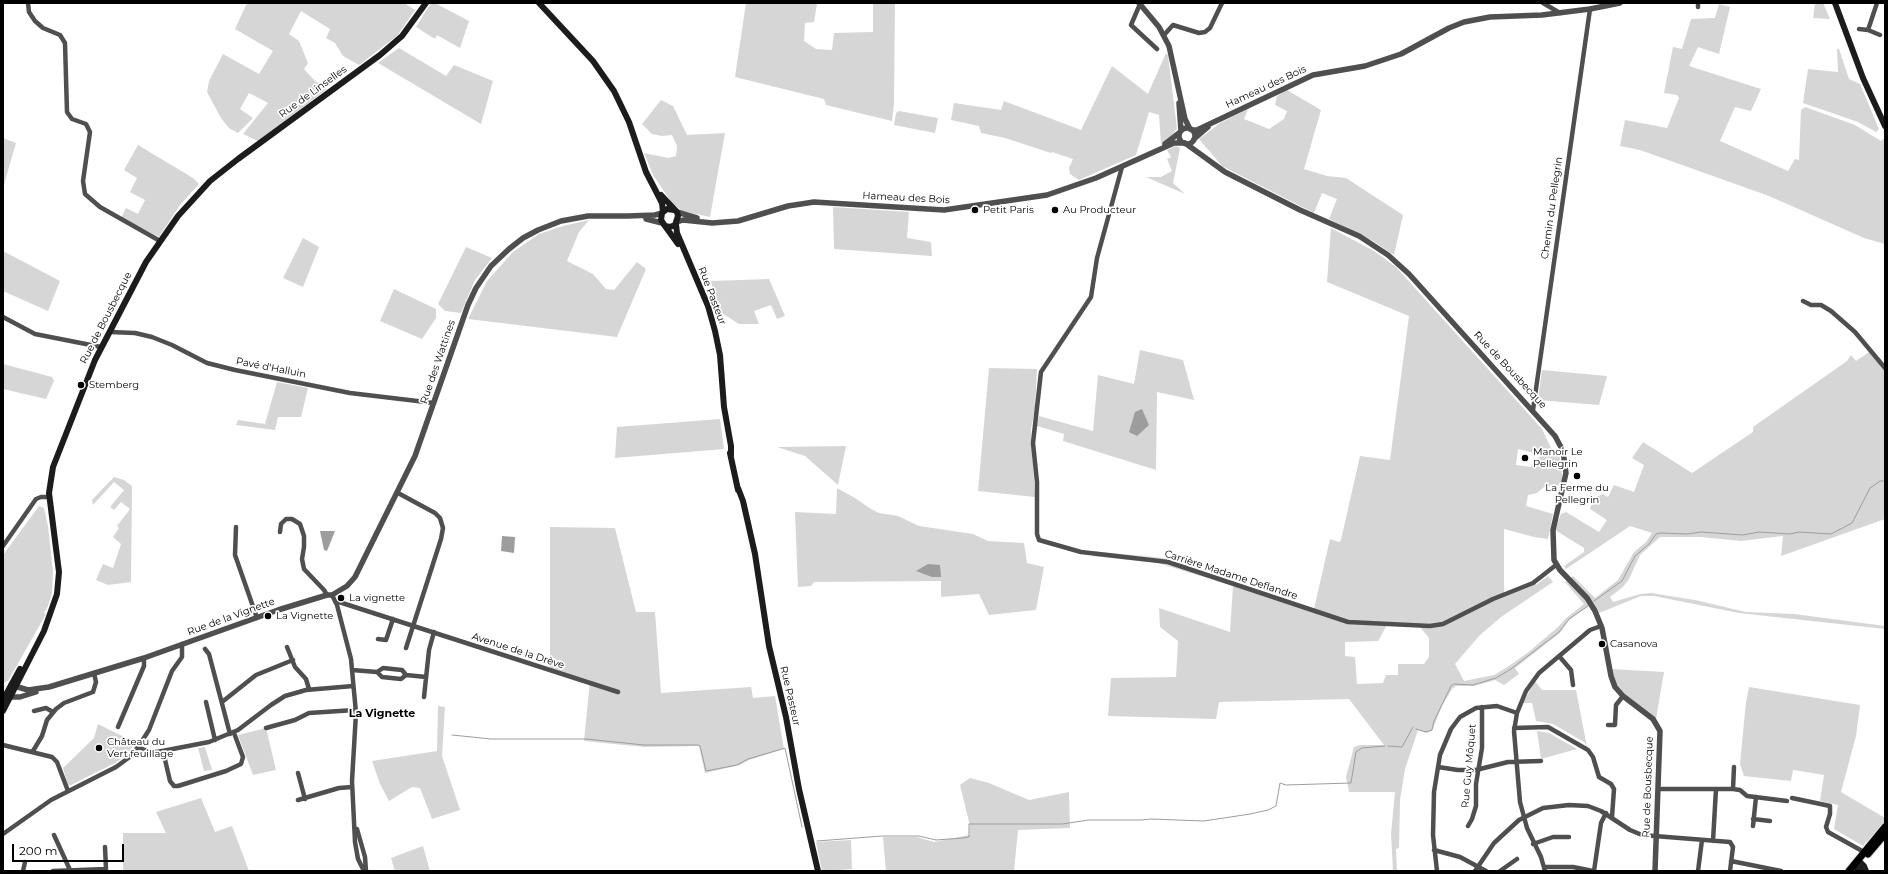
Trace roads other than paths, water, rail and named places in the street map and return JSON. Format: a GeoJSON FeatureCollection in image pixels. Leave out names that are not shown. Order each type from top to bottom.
{"type":"FeatureCollection","features":[{"type":"Feature","properties":{"kind":"main road","name":"Rue de Linselles"},"geometry":{"type":"LineString","coordinates":[[204,187],[238,158],[384,52],[402,36],[426,3]]}},
{"type":"Feature","properties":{"kind":"main road"},"geometry":{"type":"LineString","coordinates":[[539,3],[593,61],[609,84],[627,118],[649,179],[662,203],[664,224],[670,227],[677,223],[678,217],[675,211],[649,179]]}},
{"type":"Feature","properties":{"kind":"main road"},"geometry":{"type":"LineString","coordinates":[[1835,3],[1863,78],[1885,126]]}},
{"type":"Feature","properties":{"kind":"main road","name":"Rue de Bousbecque"},"geometry":{"type":"LineString","coordinates":[[3,711],[7,693],[14,686],[50,615],[56,598],[59,579],[50,497],[50,479],[54,464],[101,347],[141,270],[183,209],[204,187]]}},
{"type":"Feature","properties":{"kind":"main road"},"geometry":{"type":"LineString","coordinates":[[662,213],[668,209],[675,211]]}},
{"type":"Feature","properties":{"kind":"main road","name":"Rue Pasteur"},"geometry":{"type":"LineString","coordinates":[[677,223],[676,231],[708,306],[715,331],[720,355],[726,440],[759,570],[769,646],[786,717],[798,789],[818,871]]}},
{"type":"Feature","properties":{"kind":"main road","name":"Rue Pasteur"},"geometry":{"type":"LineString","coordinates":[[664,224],[689,263]]}},
{"type":"Feature","properties":{"kind":"main road"},"geometry":{"type":"LineString","coordinates":[[1856,867],[1864,852],[1885,827]]}},
{"type":"Feature","properties":{"kind":"main road"},"geometry":{"type":"LineString","coordinates":[[1856,867],[1885,834]]}},
{"type":"Feature","properties":{"kind":"main road"},"geometry":{"type":"LineString","coordinates":[[1856,867],[1866,871]]}},
{"type":"Feature","properties":{"kind":"street"},"geometry":{"type":"LineString","coordinates":[[28,3],[29,12],[35,21],[41,26],[60,35],[65,43],[66,112],[71,118],[86,124],[90,132],[83,184],[85,194],[100,208],[160,241]]}},
{"type":"Feature","properties":{"kind":"street"},"geometry":{"type":"LineString","coordinates":[[1164,35],[1173,25],[1199,33],[1205,32],[1210,28],[1222,3]]}},
{"type":"Feature","properties":{"kind":"street"},"geometry":{"type":"LineString","coordinates":[[1543,3],[1560,13]]}},
{"type":"Feature","properties":{"kind":"street","name":"Hameau des Bois"},"geometry":{"type":"LineString","coordinates":[[1191,129],[1197,130],[1310,76],[1365,66],[1394,57],[1421,45],[1449,28],[1472,20],[1560,13],[1620,3]]}},
{"type":"Feature","properties":{"kind":"street"},"geometry":{"type":"LineString","coordinates":[[1868,30],[1877,3]]}},
{"type":"Feature","properties":{"kind":"street"},"geometry":{"type":"LineString","coordinates":[[1157,49],[1131,25],[1140,4],[1164,35],[1172,52],[1185,119],[1195,134],[1194,140],[1190,143],[1184,143],[1180,139],[1178,84]]}},
{"type":"Feature","properties":{"kind":"street","name":"Chemin du Pellegrin"},"geometry":{"type":"LineString","coordinates":[[1533,410],[1590,9]]}},
{"type":"Feature","properties":{"kind":"street"},"geometry":{"type":"LineString","coordinates":[[1859,29],[1868,30],[1880,35]]}},
{"type":"Feature","properties":{"kind":"street","name":"Hameau des Bois"},"geometry":{"type":"LineString","coordinates":[[1194,140],[1223,117]]}},
{"type":"Feature","properties":{"kind":"street"},"geometry":{"type":"LineString","coordinates":[[1180,132],[1185,128],[1191,129]]}},
{"type":"Feature","properties":{"kind":"street","name":"Hameau des Bois"},"geometry":{"type":"LineString","coordinates":[[1151,153],[1180,132]]}},
{"type":"Feature","properties":{"kind":"street","name":"Rue de Bousbecque"},"geometry":{"type":"LineString","coordinates":[[1194,140],[1196,147],[1214,165]]}},
{"type":"Feature","properties":{"kind":"street","name":"Hameau des Bois"},"geometry":{"type":"LineString","coordinates":[[677,223],[684,220],[725,222],[750,219],[788,206],[814,202],[939,210],[958,209],[1052,194],[1122,167],[1174,143],[1184,143]]}},
{"type":"Feature","properties":{"kind":"street","name":"Rue de Bousbecque"},"geometry":{"type":"LineString","coordinates":[[1184,143],[1214,165],[1300,210],[1358,236],[1388,255],[1404,269],[1555,436],[1561,448],[1565,462],[1566,478],[1552,536],[1553,554],[1556,565],[1588,600],[1601,626],[1611,679],[1623,696],[1653,719],[1659,729],[1661,740],[1655,871]]}},
{"type":"Feature","properties":{"kind":"street","name":"Carrière Madame Deflandre"},"geometry":{"type":"LineString","coordinates":[[1122,167],[1097,258],[1091,297],[1041,372],[1033,443],[1038,482],[1037,534],[1039,540],[1081,552],[1168,562],[1348,622],[1430,626],[1443,624],[1533,583],[1556,565]]}},
{"type":"Feature","properties":{"kind":"street","name":"Hameau des Bois"},"geometry":{"type":"LineString","coordinates":[[675,211],[685,216],[725,222]]}},
{"type":"Feature","properties":{"kind":"street","name":"Rue des Wattines"},"geometry":{"type":"LineString","coordinates":[[329,595],[347,586],[354,579],[398,493],[418,449],[471,299],[484,276],[499,258],[529,235],[561,221],[594,215],[628,216],[655,215],[662,213]]}},
{"type":"Feature","properties":{"kind":"street","name":"Rue des Wattines"},"geometry":{"type":"LineString","coordinates":[[628,216],[656,220],[664,224]]}},
{"type":"Feature","properties":{"kind":"street"},"geometry":{"type":"LineString","coordinates":[[1803,301],[1811,305],[1821,305],[1831,311],[1855,332],[1885,368]]}},
{"type":"Feature","properties":{"kind":"street"},"geometry":{"type":"LineString","coordinates":[[3,317],[35,334],[101,347]]}},
{"type":"Feature","properties":{"kind":"street","name":"Pavé d'Halluin"},"geometry":{"type":"LineString","coordinates":[[110,332],[136,333],[157,339],[207,363],[235,370],[350,393],[434,403]]}},
{"type":"Feature","properties":{"kind":"street"},"geometry":{"type":"LineString","coordinates":[[398,493],[435,513],[440,518],[443,528],[406,648]]}},
{"type":"Feature","properties":{"kind":"street"},"geometry":{"type":"LineString","coordinates":[[3,546],[35,501],[41,496],[50,497]]}},
{"type":"Feature","properties":{"kind":"street"},"geometry":{"type":"LineString","coordinates":[[280,532],[281,524],[286,519],[292,519],[300,524],[304,536],[302,559],[304,570],[336,601],[350,653],[356,710],[352,787],[356,848],[358,859],[365,871]]}},
{"type":"Feature","properties":{"kind":"street"},"geometry":{"type":"LineString","coordinates":[[236,527],[235,555],[257,618]]}},
{"type":"Feature","properties":{"kind":"street","name":"Rue de la Vignette"},"geometry":{"type":"LineString","coordinates":[[49,687],[144,658],[257,618],[329,595]]}},
{"type":"Feature","properties":{"kind":"street","name":"Avenue de la Drève"},"geometry":{"type":"LineString","coordinates":[[336,601],[618,692]]}},
{"type":"Feature","properties":{"kind":"street"},"geometry":{"type":"LineString","coordinates":[[378,639],[386,640],[393,619]]}},
{"type":"Feature","properties":{"kind":"street"},"geometry":{"type":"LineString","coordinates":[[1601,626],[1590,630],[1542,671],[1529,686],[1517,713],[1514,728],[1519,794],[1523,817],[1545,869],[1573,867],[1594,871],[1601,823],[1606,813]]}},
{"type":"Feature","properties":{"kind":"street"},"geometry":{"type":"LineString","coordinates":[[424,697],[429,650],[434,632]]}},
{"type":"Feature","properties":{"kind":"street"},"geometry":{"type":"LineString","coordinates":[[4,833],[45,804],[120,765],[138,747],[148,730],[172,671],[179,660],[179,646]]}},
{"type":"Feature","properties":{"kind":"street"},"geometry":{"type":"LineString","coordinates":[[287,647],[296,669],[306,679],[309,689]]}},
{"type":"Feature","properties":{"kind":"street"},"geometry":{"type":"LineString","coordinates":[[163,751],[170,781],[174,786],[226,772],[241,764],[243,757],[232,733],[209,654],[205,649]]}},
{"type":"Feature","properties":{"kind":"street"},"geometry":{"type":"LineString","coordinates":[[1559,656],[1571,670],[1573,685]]}},
{"type":"Feature","properties":{"kind":"street"},"geometry":{"type":"LineString","coordinates":[[118,727],[144,666],[144,658]]}},
{"type":"Feature","properties":{"kind":"street"},"geometry":{"type":"LineString","coordinates":[[222,702],[256,675],[293,660]]}},
{"type":"Feature","properties":{"kind":"street"},"geometry":{"type":"LineString","coordinates":[[352,670],[377,672],[383,668],[402,670],[406,675]]}},
{"type":"Feature","properties":{"kind":"street"},"geometry":{"type":"LineString","coordinates":[[377,672],[382,677],[401,679],[406,675],[426,677]]}},
{"type":"Feature","properties":{"kind":"street"},"geometry":{"type":"LineString","coordinates":[[33,751],[42,736],[46,722],[53,712],[64,703],[92,694],[96,682],[94,673]]}},
{"type":"Feature","properties":{"kind":"street"},"geometry":{"type":"LineString","coordinates":[[14,686],[30,690],[49,687]]}},
{"type":"Feature","properties":{"kind":"street"},"geometry":{"type":"LineString","coordinates":[[138,747],[151,752],[163,751],[215,740],[232,733],[279,699],[292,693],[309,689],[353,686]]}},
{"type":"Feature","properties":{"kind":"street"},"geometry":{"type":"LineString","coordinates":[[7,693],[24,696],[49,687]]}},
{"type":"Feature","properties":{"kind":"street"},"geometry":{"type":"LineString","coordinates":[[1608,725],[1615,725],[1616,705],[1623,696]]}},
{"type":"Feature","properties":{"kind":"street"},"geometry":{"type":"LineString","coordinates":[[206,702],[215,740]]}},
{"type":"Feature","properties":{"kind":"street"},"geometry":{"type":"LineString","coordinates":[[1437,871],[1434,850],[1434,804],[1438,766],[1442,747],[1454,724],[1467,712],[1482,707],[1497,706],[1517,713]]}},
{"type":"Feature","properties":{"kind":"street","name":"Rue Guy Môquet"},"geometry":{"type":"LineString","coordinates":[[1468,826],[1476,809],[1482,748],[1482,707]]}},
{"type":"Feature","properties":{"kind":"street"},"geometry":{"type":"LineString","coordinates":[[34,711],[46,708],[53,712]]}},
{"type":"Feature","properties":{"kind":"street"},"geometry":{"type":"LineString","coordinates":[[266,728],[295,720],[309,713],[356,710]]}},
{"type":"Feature","properties":{"kind":"street"},"geometry":{"type":"LineString","coordinates":[[1514,728],[1551,728],[1588,750],[1592,755],[1599,776],[1610,783],[1614,789],[1612,817]]}},
{"type":"Feature","properties":{"kind":"street"},"geometry":{"type":"LineString","coordinates":[[3,745],[50,756],[56,761],[68,791]]}},
{"type":"Feature","properties":{"kind":"street"},"geometry":{"type":"LineString","coordinates":[[1438,766],[1458,770],[1479,770],[1516,762],[1541,761]]}},
{"type":"Feature","properties":{"kind":"street"},"geometry":{"type":"LineString","coordinates":[[1733,789],[1734,767]]}},
{"type":"Feature","properties":{"kind":"street"},"geometry":{"type":"LineString","coordinates":[[298,773],[305,799]]}},
{"type":"Feature","properties":{"kind":"street"},"geometry":{"type":"LineString","coordinates":[[298,800],[339,788],[352,787]]}},
{"type":"Feature","properties":{"kind":"street"},"geometry":{"type":"LineString","coordinates":[[1659,789],[1733,789],[1740,790],[1746,796],[1790,800],[1830,806],[1830,814],[1826,827],[1827,831],[1864,852]]}},
{"type":"Feature","properties":{"kind":"street"},"geometry":{"type":"LineString","coordinates":[[1714,841],[1716,789]]}},
{"type":"Feature","properties":{"kind":"street"},"geometry":{"type":"LineString","coordinates":[[1753,826],[1756,797]]}},
{"type":"Feature","properties":{"kind":"street"},"geometry":{"type":"LineString","coordinates":[[1475,871],[1494,843],[1506,830],[1523,817],[1543,808],[1566,805],[1588,806],[1606,813],[1633,832],[1645,836],[1714,841],[1732,844],[1730,871]]}},
{"type":"Feature","properties":{"kind":"street"},"geometry":{"type":"LineString","coordinates":[[1754,819],[1770,821]]}},
{"type":"Feature","properties":{"kind":"street"},"geometry":{"type":"LineString","coordinates":[[54,835],[70,870]]}},
{"type":"Feature","properties":{"kind":"street"},"geometry":{"type":"LineString","coordinates":[[1534,844],[1553,837],[1569,836]]}},
{"type":"Feature","properties":{"kind":"street"},"geometry":{"type":"LineString","coordinates":[[1698,871],[1702,840]]}},
{"type":"Feature","properties":{"kind":"street"},"geometry":{"type":"LineString","coordinates":[[53,871],[104,869],[106,847]]}},
{"type":"Feature","properties":{"kind":"street"},"geometry":{"type":"LineString","coordinates":[[1434,850],[1456,856],[1486,871]]}},
{"type":"Feature","properties":{"kind":"street"},"geometry":{"type":"LineString","coordinates":[[1500,871],[1517,859]]}},
{"type":"Feature","properties":{"kind":"street"},"geometry":{"type":"LineString","coordinates":[[1731,861],[1781,871]]}},
{"type":"Feature","properties":{"kind":"street"},"geometry":{"type":"LineString","coordinates":[[23,871],[25,862]]}},
{"type":"Feature","properties":{"kind":"waterway"},"geometry":{"type":"LineString","coordinates":[[1594,601],[1622,581],[1635,556],[1649,544],[1656,534],[1687,534],[1701,532],[1743,535],[1759,532],[1831,534],[1852,523],[1870,488],[1880,481],[1885,481]]}},
{"type":"Feature","properties":{"kind":"waterway"},"geometry":{"type":"LineString","coordinates":[[1416,729],[1426,732],[1432,730],[1434,721],[1451,686],[1454,684],[1473,685],[1496,678],[1511,669],[1559,632],[1569,619],[1588,606]]}},
{"type":"Feature","properties":{"kind":"waterway"},"geometry":{"type":"LineString","coordinates":[[1388,746],[1402,747],[1413,727]]}},
{"type":"Feature","properties":{"kind":"waterway"},"geometry":{"type":"LineString","coordinates":[[452,735],[491,739],[586,739],[644,745],[698,745],[700,746],[706,771],[737,765],[748,759],[785,748],[802,827]]}},
{"type":"Feature","properties":{"kind":"waterway"},"geometry":{"type":"LineString","coordinates":[[817,841],[882,836],[919,836],[936,840],[963,838],[969,837],[969,824],[1062,824],[1089,820],[1151,819],[1204,821],[1250,814],[1268,810],[1276,806],[1280,783],[1286,785],[1351,783],[1356,752],[1362,748],[1385,746]]}},
{"type":"Feature","properties":{"kind":"place","name":"Petit Paris"},"geometry":{"type":"Point","coordinates":[975,210]}},
{"type":"Feature","properties":{"kind":"place","name":"Au Producteur"},"geometry":{"type":"Point","coordinates":[1055,210]}},
{"type":"Feature","properties":{"kind":"place","name":"Stemberg"},"geometry":{"type":"Point","coordinates":[81,385]}},
{"type":"Feature","properties":{"kind":"place","name":"Manoir Le Pellegrin"},"geometry":{"type":"Point","coordinates":[1525,458]}},
{"type":"Feature","properties":{"kind":"place","name":"La Ferme du Pellegrin"},"geometry":{"type":"Point","coordinates":[1577,476]}},
{"type":"Feature","properties":{"kind":"place","name":"La vignette"},"geometry":{"type":"Point","coordinates":[341,598]}},
{"type":"Feature","properties":{"kind":"place","name":"La Vignette"},"geometry":{"type":"Point","coordinates":[268,616]}},
{"type":"Feature","properties":{"kind":"place","name":"Casanova"},"geometry":{"type":"Point","coordinates":[1602,644]}},
{"type":"Feature","properties":{"kind":"place","name":"Château du Vert feuillage"},"geometry":{"type":"Point","coordinates":[99,748]}},
{"type":"Feature","properties":{"kind":"district","name":"La Vignette"},"geometry":{"type":"Point","coordinates":[382,714]}}]}
